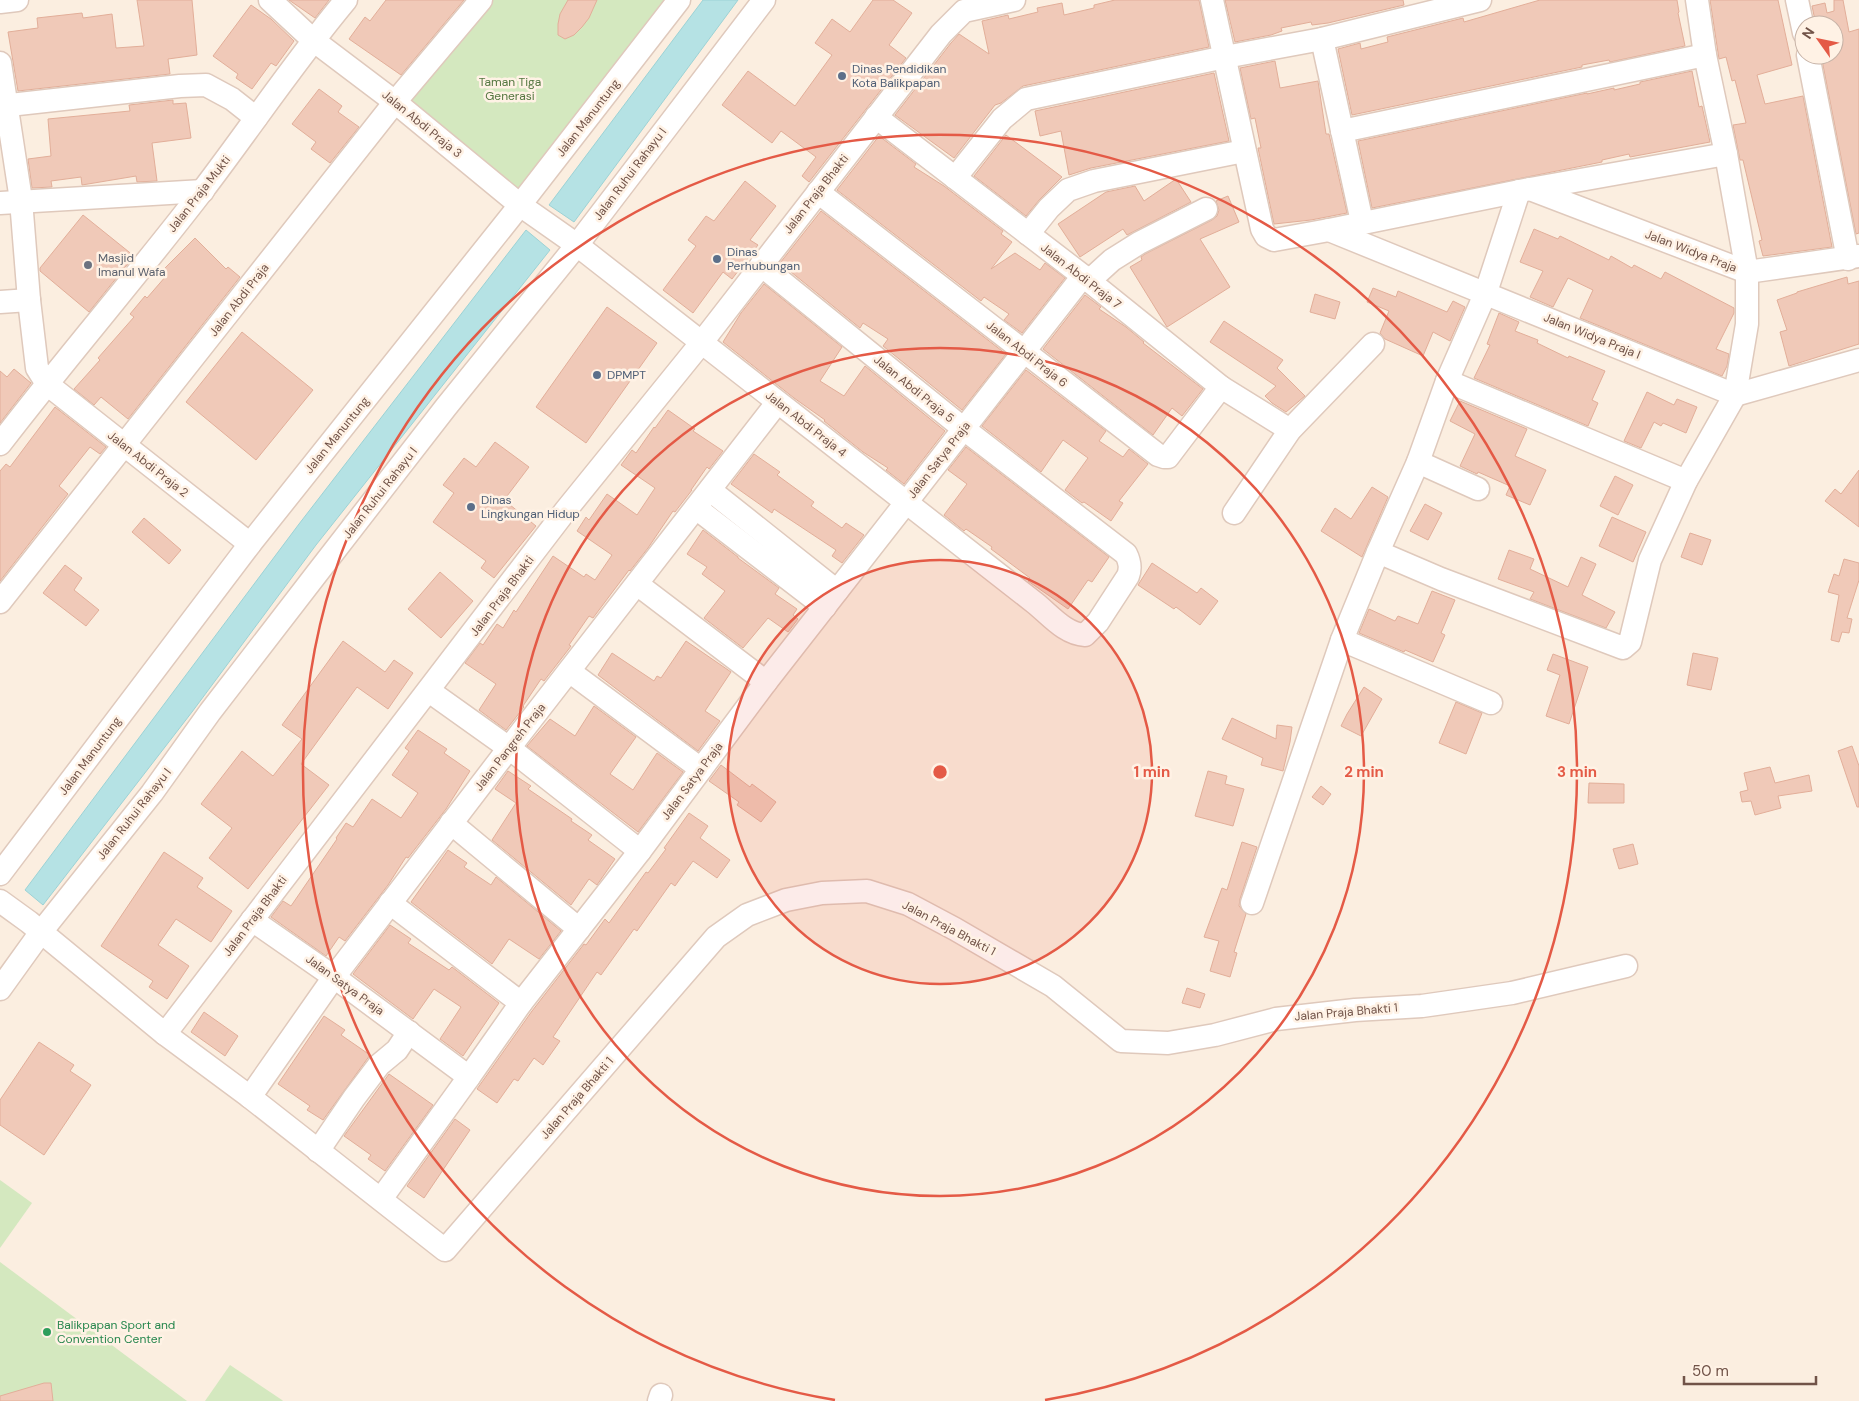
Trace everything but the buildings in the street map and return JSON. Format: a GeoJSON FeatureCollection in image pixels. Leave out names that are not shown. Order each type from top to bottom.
{"type":"FeatureCollection","features":[{"type":"Feature","properties":{"kind":"street"},"geometry":{"type":"LineString","coordinates":[[0,2],[17,0]]}},
{"type":"Feature","properties":{"kind":"street","name":"Jalan Abdi Praja 3"},"geometry":{"type":"LineString","coordinates":[[270,0],[313,40],[395,102],[528,210],[571,241]]}},
{"type":"Feature","properties":{"kind":"street","name":"Jalan Praja Mukti"},"geometry":{"type":"LineString","coordinates":[[0,444],[203,191],[313,40],[346,0]]}},
{"type":"Feature","properties":{"kind":"street","name":"Jalan Abdi Praja"},"geometry":{"type":"LineString","coordinates":[[0,602],[395,102],[481,0]]}},
{"type":"Feature","properties":{"kind":"street","name":"Jalan Manuntung"},"geometry":{"type":"LineString","coordinates":[[0,874],[250,544],[528,210],[679,0]]}},
{"type":"Feature","properties":{"kind":"street","name":"Jalan Ruhui Rahayu I"},"geometry":{"type":"LineString","coordinates":[[0,989],[35,927],[152,793],[210,712],[446,407],[571,241],[764,0]]}},
{"type":"Feature","properties":{"kind":"street","name":"Jalan Praja Bhakti"},"geometry":{"type":"LineString","coordinates":[[165,1034],[430,691],[566,510],[702,342],[941,34],[964,11],[1014,0]]}},
{"type":"Feature","properties":{"kind":"street"},"geometry":{"type":"LineString","coordinates":[[1212,0],[1262,228],[1266,236],[1274,240],[1524,190],[1726,154]]}},
{"type":"Feature","properties":{"kind":"street"},"geometry":{"type":"LineString","coordinates":[[955,178],[1002,119],[1026,100],[1225,57],[1322,39],[1480,0]]}},
{"type":"Feature","properties":{"kind":"street"},"geometry":{"type":"LineString","coordinates":[[1378,552],[1459,586],[1622,648],[1630,642],[1650,560],[1686,481],[1735,395],[1747,324],[1747,272],[1726,154],[1705,55],[1697,0]]}},
{"type":"Feature","properties":{"kind":"street"},"geometry":{"type":"LineString","coordinates":[[1798,0],[1801,15]]}},
{"type":"Feature","properties":{"kind":"street"},"geometry":{"type":"LineString","coordinates":[[1322,39],[1362,222]]}},
{"type":"Feature","properties":{"kind":"street"},"geometry":{"type":"LineString","coordinates":[[1342,131],[1705,55]]}},
{"type":"Feature","properties":{"kind":"street"},"geometry":{"type":"LineString","coordinates":[[0,63],[11,202],[29,300],[38,368],[47,384]]}},
{"type":"Feature","properties":{"kind":"street"},"geometry":{"type":"LineString","coordinates":[[1810,65],[1854,258]]}},
{"type":"Feature","properties":{"kind":"street"},"geometry":{"type":"LineString","coordinates":[[3,106],[180,86],[206,85],[232,98],[256,118]]}},
{"type":"Feature","properties":{"kind":"street","name":"Jalan Abdi Praja 7"},"geometry":{"type":"LineString","coordinates":[[876,117],[1086,278],[1221,387],[1290,430]]}},
{"type":"Feature","properties":{"kind":"street"},"geometry":{"type":"LineString","coordinates":[[1028,234],[1049,208],[1068,190],[1094,181],[1244,151]]}},
{"type":"Feature","properties":{"kind":"street"},"geometry":{"type":"LineString","coordinates":[[1252,903],[1342,640],[1418,462],[1447,381],[1486,292],[1524,190]]}},
{"type":"Feature","properties":{"kind":"street","name":"Jalan Widya Praja"},"geometry":{"type":"LineString","coordinates":[[1524,190],[1747,272],[1854,258]]}},
{"type":"Feature","properties":{"kind":"street"},"geometry":{"type":"LineString","coordinates":[[11,202],[203,191]]}},
{"type":"Feature","properties":{"kind":"street","name":"Jalan Abdi Praja 6"},"geometry":{"type":"LineString","coordinates":[[818,192],[1158,455],[1168,457],[1221,387]]}},
{"type":"Feature","properties":{"kind":"street","name":"Jalan Satya Praja"},"geometry":{"type":"LineString","coordinates":[[252,920],[334,977],[468,1077],[521,1003],[640,851],[766,682],[1024,352],[1086,278],[1140,242],[1206,209]]}},
{"type":"Feature","properties":{"kind":"street","name":"Jalan Widya Praja I"},"geometry":{"type":"LineString","coordinates":[[1330,230],[1735,395]]}},
{"type":"Feature","properties":{"kind":"street","name":"Jalan Abdi Praja 4"},"geometry":{"type":"LineString","coordinates":[[571,241],[1035,603]]}},
{"type":"Feature","properties":{"kind":"street","name":"Jalan Abdi Praja 5"},"geometry":{"type":"LineString","coordinates":[[761,265],[964,429],[1126,554],[1130,562],[1130,570],[1123,586],[1098,622],[1084,635],[1075,634],[1066,629],[1035,603]]}},
{"type":"Feature","properties":{"kind":"street"},"geometry":{"type":"LineString","coordinates":[[0,302],[29,300]]}},
{"type":"Feature","properties":{"kind":"street"},"geometry":{"type":"LineString","coordinates":[[1234,513],[1290,430],[1372,344]]}},
{"type":"Feature","properties":{"kind":"street"},"geometry":{"type":"LineString","coordinates":[[1735,395],[1859,360]]}},
{"type":"Feature","properties":{"kind":"street"},"geometry":{"type":"LineString","coordinates":[[1447,381],[1686,481]]}},
{"type":"Feature","properties":{"kind":"street","name":"Jalan Abdi Praja 2"},"geometry":{"type":"LineString","coordinates":[[47,384],[250,544]]}},
{"type":"Feature","properties":{"kind":"street","name":"Jalan Pangreh Praja"},"geometry":{"type":"LineString","coordinates":[[250,1097],[334,977],[390,903],[778,403]]}},
{"type":"Feature","properties":{"kind":"street"},"geometry":{"type":"LineString","coordinates":[[1418,462],[1478,489]]}},
{"type":"Feature","properties":{"kind":"street"},"geometry":{"type":"LineString","coordinates":[[710,490],[831,599]]}},
{"type":"Feature","properties":{"kind":"street"},"geometry":{"type":"LineString","coordinates":[[696,508],[831,599]]}},
{"type":"Feature","properties":{"kind":"street"},"geometry":{"type":"LineString","coordinates":[[637,584],[766,682]]}},
{"type":"Feature","properties":{"kind":"street"},"geometry":{"type":"LineString","coordinates":[[1342,640],[1491,703]]}},
{"type":"Feature","properties":{"kind":"street"},"geometry":{"type":"LineString","coordinates":[[569,672],[701,769]]}},
{"type":"Feature","properties":{"kind":"street"},"geometry":{"type":"LineString","coordinates":[[430,691],[509,748],[640,851]]}},
{"type":"Feature","properties":{"kind":"street"},"geometry":{"type":"LineString","coordinates":[[451,823],[579,929]]}},
{"type":"Feature","properties":{"kind":"street","name":"Jalan Praja Bhakti 1"},"geometry":{"type":"LineString","coordinates":[[165,1034],[250,1097],[445,1250],[716,937],[747,915],[786,900],[822,893],[867,890],[908,904],[1053,986],[1121,1041],[1168,1043],[1215,1035],[1276,1019],[1355,1010],[1422,1006],[1493,996],[1626,966]]}},
{"type":"Feature","properties":{"kind":"street"},"geometry":{"type":"LineString","coordinates":[[1,901],[165,1034]]}},
{"type":"Feature","properties":{"kind":"street"},"geometry":{"type":"LineString","coordinates":[[390,903],[521,1003]]}},
{"type":"Feature","properties":{"kind":"street"},"geometry":{"type":"LineString","coordinates":[[318,1151],[379,1065],[397,1050],[409,1032]]}},
{"type":"Feature","properties":{"kind":"street"},"geometry":{"type":"LineString","coordinates":[[381,1199],[468,1077]]}},
{"type":"Feature","properties":{"kind":"green space","name":"Taman Tiga Generasi"},"geometry":{"type":"Polygon","coordinates":[[[487,0],[672,0],[520,197],[404,102],[487,0]]]}},
{"type":"Feature","properties":{"kind":"green space"},"geometry":{"type":"Polygon","coordinates":[[[0,1180],[32,1203],[0,1248],[0,1180]]]}},
{"type":"Feature","properties":{"kind":"green space","name":"Balikpapan Sport and Convention Center"},"geometry":{"type":"Polygon","coordinates":[[[0,1262],[187,1401],[0,1401],[0,1262]]]}},
{"type":"Feature","properties":{"kind":"green space"},"geometry":{"type":"Polygon","coordinates":[[[230,1365],[282,1400],[283,1401],[205,1401],[230,1365]]]}},
{"type":"Feature","properties":{"kind":"water"},"geometry":{"type":"Polygon","coordinates":[[[703,0],[738,0],[574,222],[549,205],[703,0]]]}},
{"type":"Feature","properties":{"kind":"water"},"geometry":{"type":"Polygon","coordinates":[[[526,230],[550,250],[316,545],[192,712],[43,905],[25,890],[299,524],[526,230]]]}},
{"type":"Feature","properties":{"kind":"place","name":"Dinas Pendidikan Kota Balikpapan"},"geometry":{"type":"Point","coordinates":[842,76]}},
{"type":"Feature","properties":{"kind":"place","name":"Dinas Perhubungan"},"geometry":{"type":"Point","coordinates":[717,259]}},
{"type":"Feature","properties":{"kind":"place","name":"Masjid Imanul Wafa"},"geometry":{"type":"Point","coordinates":[88,265]}},
{"type":"Feature","properties":{"kind":"place","name":"DPMPT"},"geometry":{"type":"Point","coordinates":[597,375]}},
{"type":"Feature","properties":{"kind":"place","name":"Dinas Lingkungan Hidup"},"geometry":{"type":"Point","coordinates":[471,507]}},
{"type":"Feature","properties":{"kind":"place","name":"Balikpapan Sport and Convention Center"},"geometry":{"type":"Point","coordinates":[47,1332]}}]}
